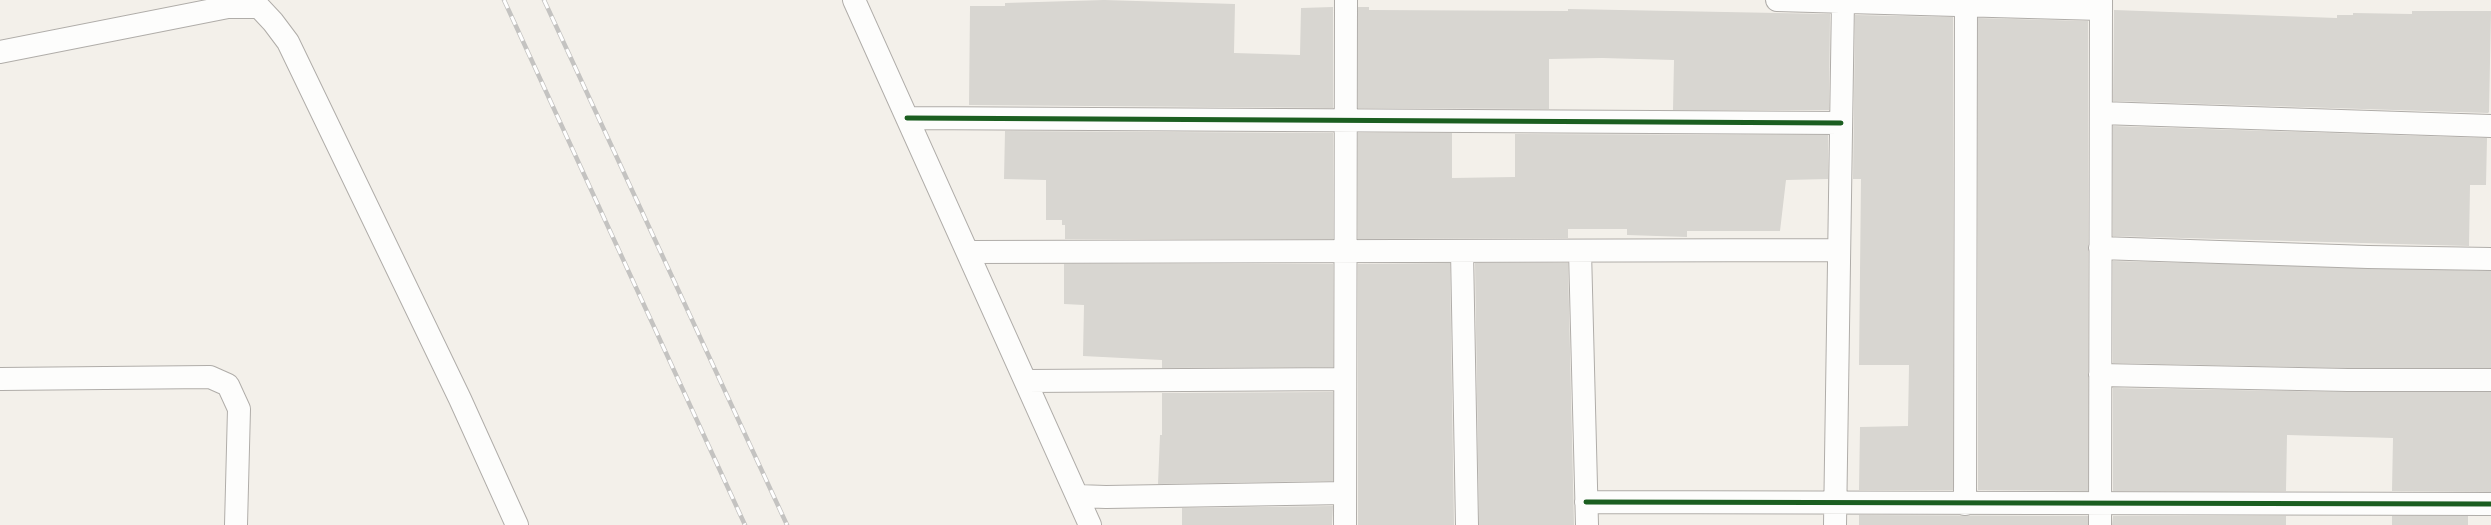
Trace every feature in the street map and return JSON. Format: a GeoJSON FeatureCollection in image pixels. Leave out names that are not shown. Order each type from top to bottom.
{"type":"FeatureCollection","features":[{"type":"Feature","properties":{"kind":"street"},"geometry":{"type":"LineString","coordinates":[[854,0],[1090,525]]}},
{"type":"Feature","properties":{"kind":"street"},"geometry":{"type":"LineString","coordinates":[[1345,525],[1346,0]]}},
{"type":"Feature","properties":{"kind":"street"},"geometry":{"type":"LineString","coordinates":[[1777,0],[2101,5],[2100,515]]}},
{"type":"Feature","properties":{"kind":"street"},"geometry":{"type":"LineString","coordinates":[[1835,525],[1843,1]]}},
{"type":"Feature","properties":{"kind":"street"},"geometry":{"type":"LineString","coordinates":[[1965,504],[1966,3]]}},
{"type":"Feature","properties":{"kind":"street"},"geometry":{"type":"LineString","coordinates":[[0,52],[228,7],[263,4],[273,22],[288,42],[460,399],[517,525]]}},
{"type":"Feature","properties":{"kind":"street"},"geometry":{"type":"LineString","coordinates":[[2101,113],[2491,126]]}},
{"type":"Feature","properties":{"kind":"street"},"geometry":{"type":"LineString","coordinates":[[907,118],[1841,123]]}},
{"type":"Feature","properties":{"kind":"street"},"geometry":{"type":"LineString","coordinates":[[2100,248],[2368,257],[2491,259]]}},
{"type":"Feature","properties":{"kind":"street"},"geometry":{"type":"LineString","coordinates":[[968,252],[1840,250]]}},
{"type":"Feature","properties":{"kind":"street"},"geometry":{"type":"LineString","coordinates":[[1462,251],[1467,525]]}},
{"type":"Feature","properties":{"kind":"street"},"geometry":{"type":"LineString","coordinates":[[1580,251],[1587,525]]}},
{"type":"Feature","properties":{"kind":"street"},"geometry":{"type":"LineString","coordinates":[[2100,375],[2348,380],[2491,380]]}},
{"type":"Feature","properties":{"kind":"street"},"geometry":{"type":"LineString","coordinates":[[0,379],[210,377],[228,385],[239,409],[236,525]]}},
{"type":"Feature","properties":{"kind":"street"},"geometry":{"type":"LineString","coordinates":[[1026,381],[1345,379]]}},
{"type":"Feature","properties":{"kind":"street"},"geometry":{"type":"LineString","coordinates":[[1077,496],[1345,493]]}},
{"type":"Feature","properties":{"kind":"street"},"geometry":{"type":"LineString","coordinates":[[1586,502],[1965,504],[2100,515],[2491,504]]}},
{"type":"Feature","properties":{"kind":"building"},"geometry":{"type":"Polygon","coordinates":[[[1104,0],[1235,4],[1234,53],[1300,55],[1301,8],[1333,7],[1333,108],[969,105],[970,6],[1005,6],[1005,3],[1104,0]]]}},
{"type":"Feature","properties":{"kind":"building"},"geometry":{"type":"Polygon","coordinates":[[[1358,7],[1369,7],[1369,10],[1568,11],[1568,9],[1830,14],[1829,110],[1673,110],[1674,60],[1602,58],[1549,59],[1549,109],[1358,108],[1358,7]]]}},
{"type":"Feature","properties":{"kind":"building"},"geometry":{"type":"Polygon","coordinates":[[[2114,10],[2337,18],[2337,15],[2353,15],[2353,13],[2412,14],[2412,11],[2491,11],[2489,112],[2113,101],[2114,10]]]}},
{"type":"Feature","properties":{"kind":"building"},"geometry":{"type":"Polygon","coordinates":[[[1855,15],[1953,17],[1953,490],[1859,490],[1860,427],[1908,426],[1909,365],[1859,365],[1861,179],[1853,179],[1855,15]]]}},
{"type":"Feature","properties":{"kind":"building"},"geometry":{"type":"Polygon","coordinates":[[[1978,18],[2088,21],[2088,491],[1978,490],[1978,18]]]}},
{"type":"Feature","properties":{"kind":"building"},"geometry":{"type":"Polygon","coordinates":[[[2113,126],[2487,138],[2486,185],[2470,185],[2469,246],[2113,236],[2113,126]]]}},
{"type":"Feature","properties":{"kind":"building"},"geometry":{"type":"Polygon","coordinates":[[[1005,131],[1333,133],[1333,239],[1065,239],[1065,225],[1062,225],[1062,220],[1046,220],[1046,180],[1004,179],[1005,131]]]}},
{"type":"Feature","properties":{"kind":"building"},"geometry":{"type":"Polygon","coordinates":[[[1358,133],[1452,133],[1452,178],[1515,177],[1515,134],[1828,135],[1828,179],[1786,180],[1780,231],[1687,231],[1687,237],[1627,235],[1627,229],[1568,229],[1568,238],[1358,239],[1358,133]]]}},
{"type":"Feature","properties":{"kind":"building"},"geometry":{"type":"Polygon","coordinates":[[[2113,261],[2491,271],[2491,368],[2348,368],[2113,363],[2113,261]]]}},
{"type":"Feature","properties":{"kind":"building"},"geometry":{"type":"Polygon","coordinates":[[[1450,263],[1454,525],[1358,525],[1358,264],[1450,263]]]}},
{"type":"Feature","properties":{"kind":"building"},"geometry":{"type":"Polygon","coordinates":[[[1475,263],[1568,263],[1574,525],[1479,525],[1475,263]]]}},
{"type":"Feature","properties":{"kind":"building"},"geometry":{"type":"Polygon","coordinates":[[[1064,264],[1333,264],[1333,367],[1162,368],[1162,360],[1083,356],[1084,305],[1064,304],[1064,264]]]}},
{"type":"Feature","properties":{"kind":"building"},"geometry":{"type":"Polygon","coordinates":[[[2113,388],[2348,392],[2491,392],[2491,492],[2392,491],[2393,438],[2287,435],[2286,491],[2113,491],[2113,388]]]}},
{"type":"Feature","properties":{"kind":"building"},"geometry":{"type":"Polygon","coordinates":[[[1333,392],[1333,481],[1158,484],[1160,435],[1162,435],[1162,393],[1333,392]]]}},
{"type":"Feature","properties":{"kind":"building"},"geometry":{"type":"Polygon","coordinates":[[[1333,506],[1332,525],[1182,525],[1182,508],[1333,506]]]}},
{"type":"Feature","properties":{"kind":"building"},"geometry":{"type":"Polygon","coordinates":[[[1859,515],[2088,516],[2088,525],[1859,525],[1859,515]]]}},
{"type":"Feature","properties":{"kind":"building"},"geometry":{"type":"Polygon","coordinates":[[[2113,516],[2286,516],[2286,525],[2112,525],[2113,516]]]}},
{"type":"Feature","properties":{"kind":"building"},"geometry":{"type":"Polygon","coordinates":[[[2392,516],[2468,516],[2468,525],[2392,525],[2392,516]]]}},
{"type":"Feature","properties":{"kind":"railway"},"geometry":{"type":"LineString","coordinates":[[504,0],[745,525]]}},
{"type":"Feature","properties":{"kind":"railway"},"geometry":{"type":"LineString","coordinates":[[544,0],[787,525]]}},
{"type":"Feature","properties":{"kind":"cycle path"},"geometry":{"type":"LineString","coordinates":[[907,118],[1841,123]]}},
{"type":"Feature","properties":{"kind":"cycle path"},"geometry":{"type":"LineString","coordinates":[[1586,502],[2491,504]]}}]}
